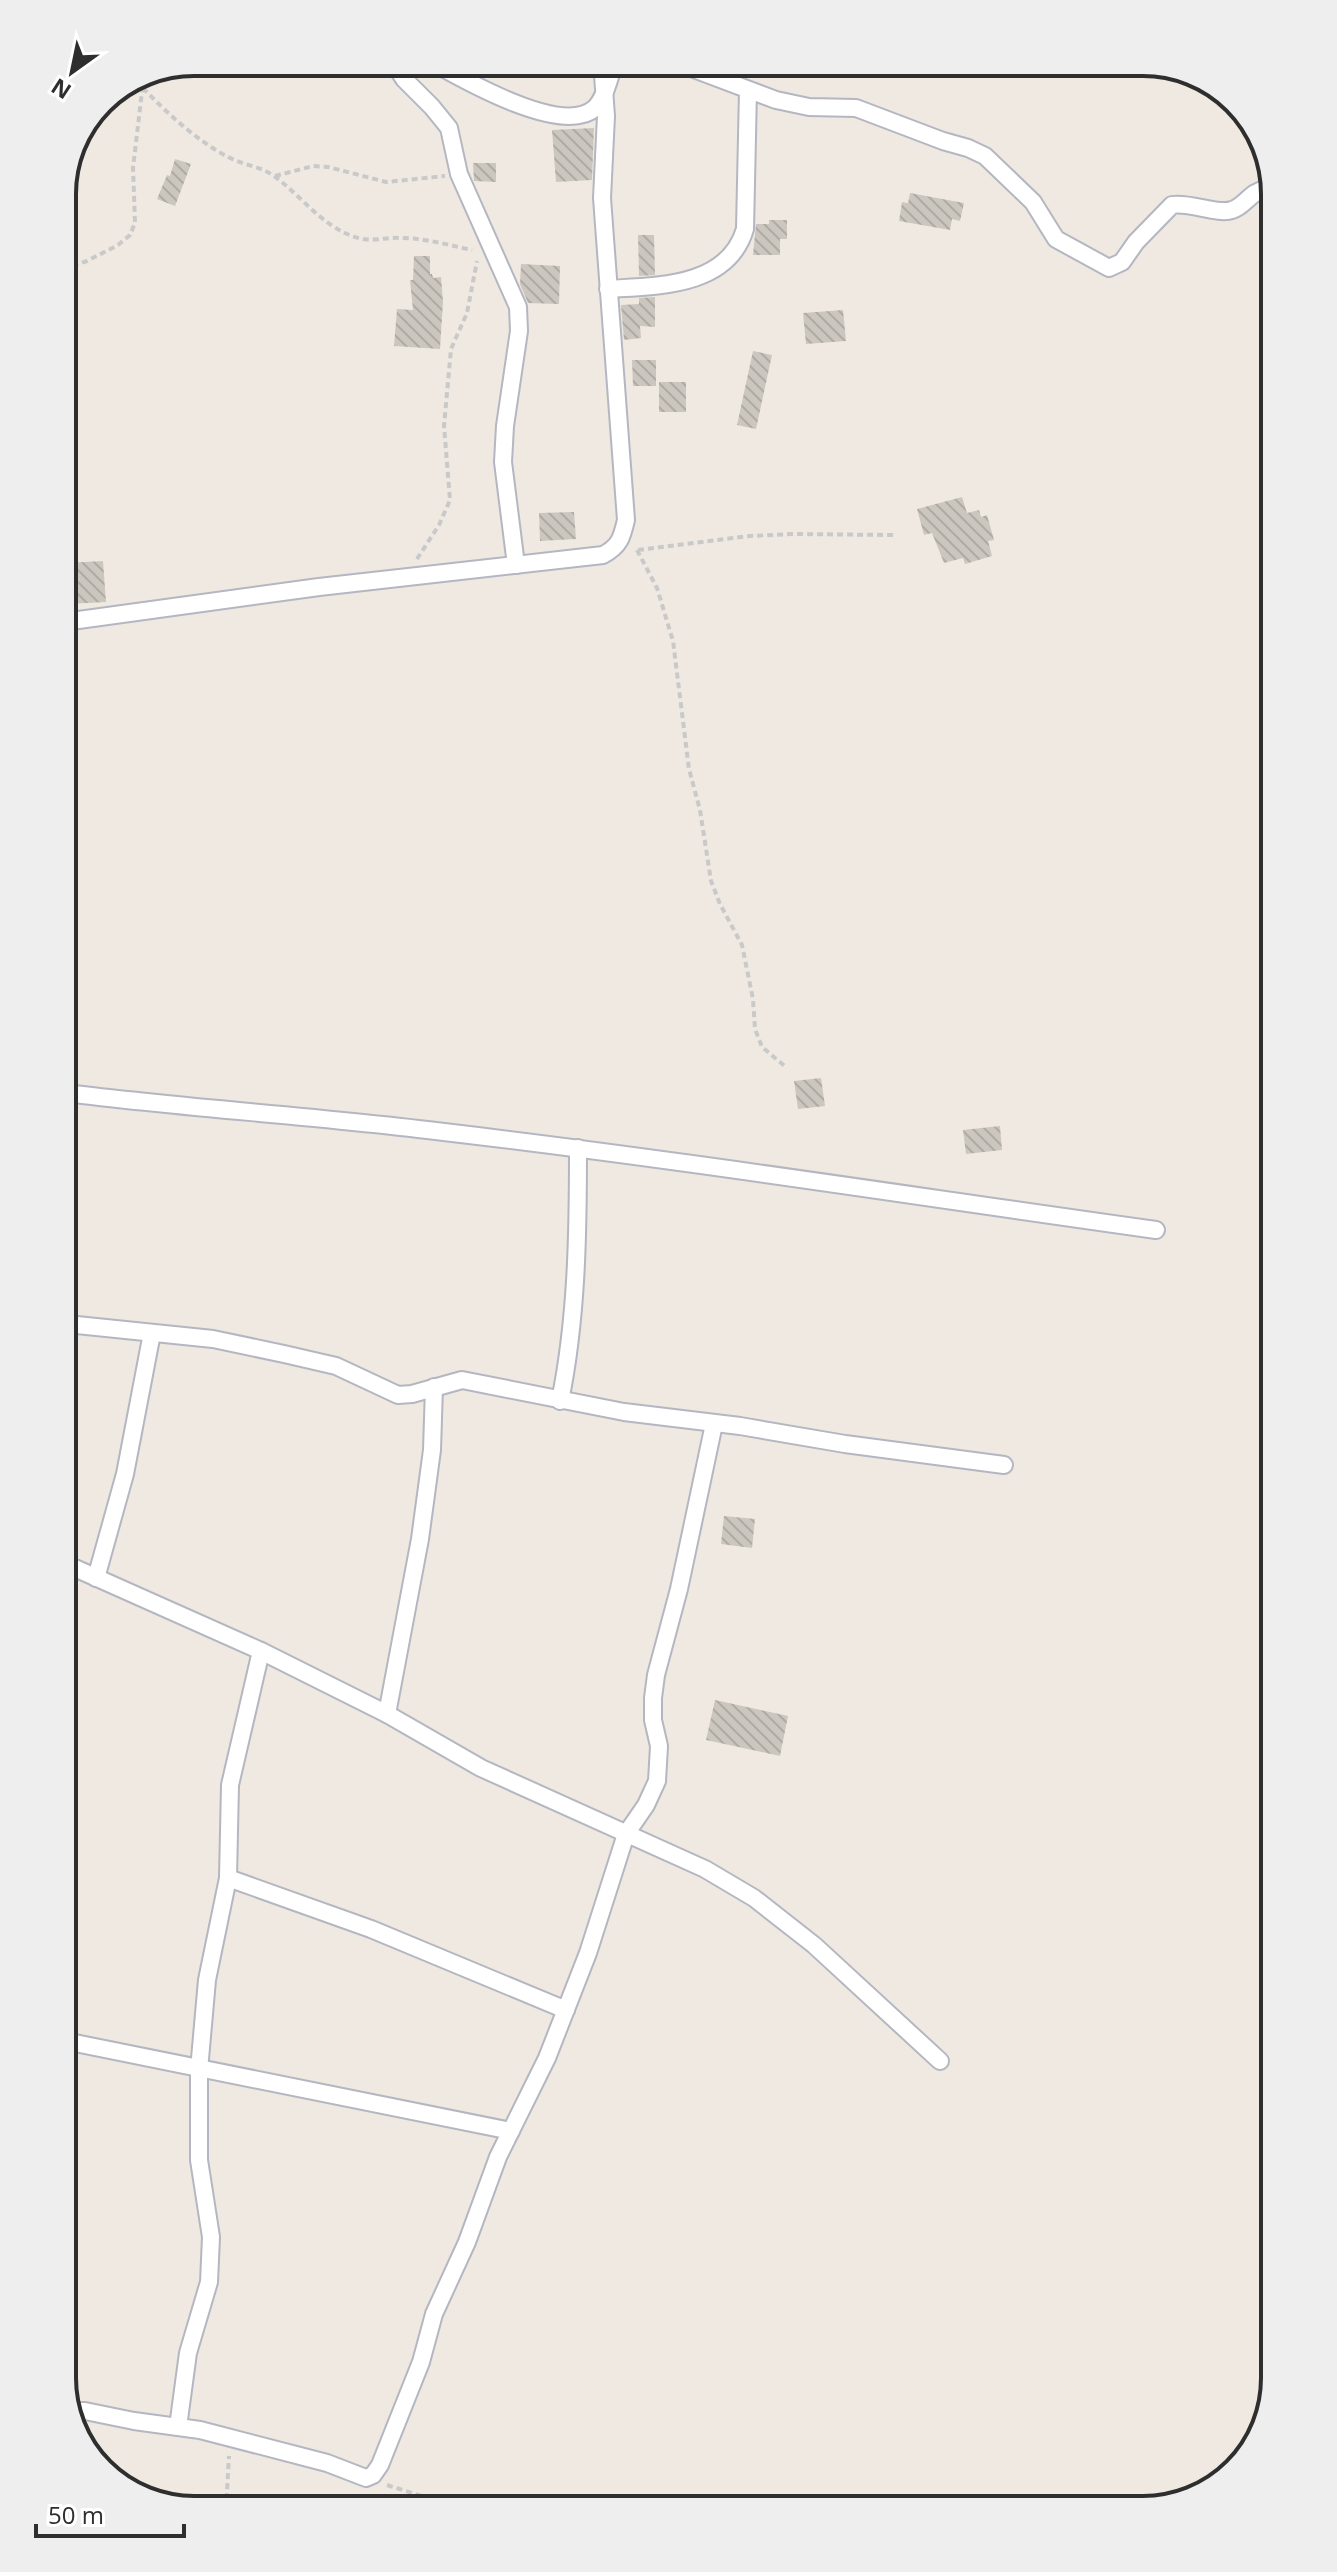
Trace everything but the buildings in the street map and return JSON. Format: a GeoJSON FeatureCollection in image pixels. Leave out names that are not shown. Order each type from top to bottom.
{"type":"FeatureCollection","features":[{"type":"Feature","properties":{"kind":"street"},"geometry":{"type":"LineString","coordinates":[[402,76],[449,128],[459,174],[518,307],[519,331],[503,462],[516,565]]}},
{"type":"Feature","properties":{"kind":"street"},"geometry":{"type":"LineString","coordinates":[[459,76],[518,106],[562,114],[590,111],[597,106],[610,76]]}},
{"type":"Feature","properties":{"kind":"street"},"geometry":{"type":"LineString","coordinates":[[76,620],[319,587],[603,555],[615,549],[622,539],[626,520],[602,198],[606,135],[603,76]]}},
{"type":"Feature","properties":{"kind":"street"},"geometry":{"type":"LineString","coordinates":[[712,76],[776,100],[809,107],[856,108],[985,156],[1033,202],[1056,239],[1109,268],[1122,262],[1163,211],[1172,205],[1223,212],[1240,206],[1248,197],[1261,191]]}},
{"type":"Feature","properties":{"kind":"street"},"geometry":{"type":"LineString","coordinates":[[608,289],[694,280],[730,257],[741,242],[745,229],[748,90]]}},
{"type":"Feature","properties":{"kind":"street"},"geometry":{"type":"LineString","coordinates":[[76,1094],[578,1148],[1156,1230]]}},
{"type":"Feature","properties":{"kind":"street"},"geometry":{"type":"LineString","coordinates":[[560,1401],[572,1326],[578,1148]]}},
{"type":"Feature","properties":{"kind":"street"},"geometry":{"type":"LineString","coordinates":[[76,1325],[213,1339],[336,1366],[398,1395],[462,1380],[624,1412],[1004,1465]]}},
{"type":"Feature","properties":{"kind":"street"},"geometry":{"type":"LineString","coordinates":[[96,1578],[125,1474],[152,1333]]}},
{"type":"Feature","properties":{"kind":"street"},"geometry":{"type":"LineString","coordinates":[[387,1714],[426,1494],[432,1450],[434,1387]]}},
{"type":"Feature","properties":{"kind":"street"},"geometry":{"type":"LineString","coordinates":[[81,2411],[230,2437],[327,2463],[366,2478],[373,2475],[380,2465],[421,2362],[434,2314],[467,2242],[498,2157],[547,2058],[566,2010],[588,1953],[626,1834],[646,1805],[657,1781],[659,1746],[653,1720],[656,1675],[679,1589],[714,1424]]}},
{"type":"Feature","properties":{"kind":"street"},"geometry":{"type":"LineString","coordinates":[[76,1569],[261,1651],[387,1714],[481,1768],[705,1869],[754,1898],[814,1945],[940,2061]]}},
{"type":"Feature","properties":{"kind":"street"},"geometry":{"type":"LineString","coordinates":[[178,2427],[188,2353],[209,2282],[211,2237],[199,2160],[199,2070],[207,1980],[228,1878],[230,1785],[261,1651]]}},
{"type":"Feature","properties":{"kind":"street"},"geometry":{"type":"LineString","coordinates":[[228,1878],[371,1929],[566,2010]]}},
{"type":"Feature","properties":{"kind":"street"},"geometry":{"type":"LineString","coordinates":[[76,2043],[511,2131]]}},
{"type":"Feature","properties":{"kind":"path"},"geometry":{"type":"LineString","coordinates":[[76,265],[118,245],[130,235],[135,223],[133,168],[143,88]]}},
{"type":"Feature","properties":{"kind":"path"},"geometry":{"type":"LineString","coordinates":[[144,88],[170,116],[205,143],[231,159],[275,176],[338,229],[364,239],[413,239],[451,243],[478,251],[467,313],[451,349],[444,426],[450,500],[439,525],[405,579]]}},
{"type":"Feature","properties":{"kind":"path"},"geometry":{"type":"LineString","coordinates":[[275,176],[313,166],[386,182],[459,174]]}},
{"type":"Feature","properties":{"kind":"path"},"geometry":{"type":"LineString","coordinates":[[615,549],[637,550],[750,536],[896,535]]}},
{"type":"Feature","properties":{"kind":"path"},"geometry":{"type":"LineString","coordinates":[[637,550],[657,588],[673,641],[689,769],[700,810],[711,881],[742,945],[753,999],[755,1029],[762,1047],[787,1068]]}},
{"type":"Feature","properties":{"kind":"path"},"geometry":{"type":"LineString","coordinates":[[227,2496],[230,2437]]}},
{"type":"Feature","properties":{"kind":"path"},"geometry":{"type":"LineString","coordinates":[[366,2478],[422,2496]]}}]}
